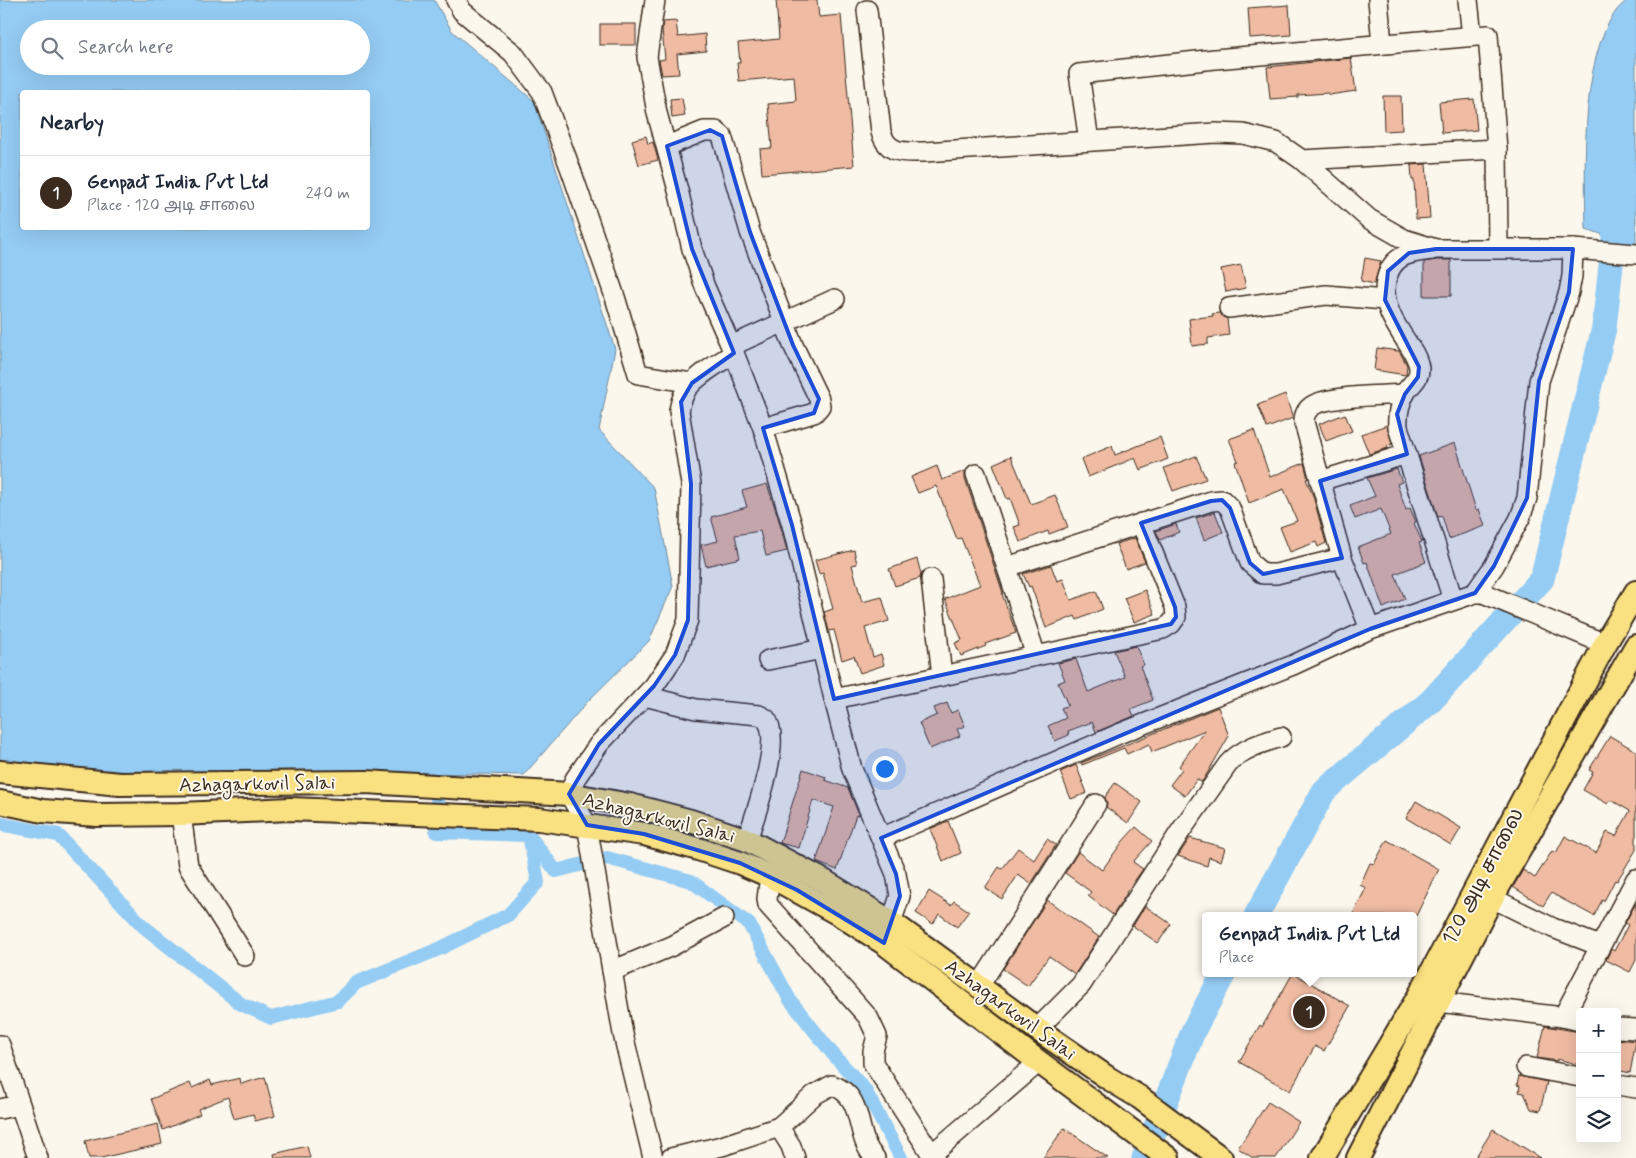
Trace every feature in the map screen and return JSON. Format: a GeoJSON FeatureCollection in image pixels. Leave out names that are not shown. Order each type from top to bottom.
{"type":"FeatureCollection","features":[{"type":"Feature","properties":{"kind":"main road","name":"120 அடி சாலை"},"geometry":{"type":"LineString","coordinates":[[1358,1158],[1428,999],[1605,644],[1636,592]]}},
{"type":"Feature","properties":{"kind":"main road","name":"120 அடி சாலை"},"geometry":{"type":"LineString","coordinates":[[1322,1158],[1428,999],[1492,898],[1636,646]]}},
{"type":"Feature","properties":{"kind":"main road","name":"Azhagarkovil Salai"},"geometry":{"type":"LineString","coordinates":[[0,772],[120,784],[366,782],[569,794],[630,805],[691,821],[747,840],[824,881],[888,932],[1039,1062],[1168,1158]]}},
{"type":"Feature","properties":{"kind":"main road","name":"Azhagarkovil Salai"},"geometry":{"type":"LineString","coordinates":[[0,802],[43,811],[88,814],[181,814],[290,809],[539,818],[644,834],[698,849],[740,863],[770,876],[842,916],[888,932],[979,986],[1037,1030],[1139,1097],[1215,1154]]}},
{"type":"Feature","properties":{"kind":"street"},"geometry":{"type":"LineString","coordinates":[[456,0],[462,11],[513,53],[542,92],[609,279],[638,374],[692,383]]}},
{"type":"Feature","properties":{"kind":"street"},"geometry":{"type":"LineString","coordinates":[[655,0],[646,57],[657,113],[692,249],[705,287],[763,428],[792,525],[852,769],[896,874],[900,896],[888,932]]}},
{"type":"Feature","properties":{"kind":"street"},"geometry":{"type":"LineString","coordinates":[[1378,0],[1382,44]]}},
{"type":"Feature","properties":{"kind":"street"},"geometry":{"type":"LineString","coordinates":[[1468,0],[1472,36]]}},
{"type":"Feature","properties":{"kind":"street"},"geometry":{"type":"LineString","coordinates":[[867,10],[881,132],[884,141],[891,149],[902,152],[924,152],[1215,133],[1243,134],[1276,142],[1302,160],[1369,219],[1404,239],[1436,249]]}},
{"type":"Feature","properties":{"kind":"street"},"geometry":{"type":"LineString","coordinates":[[1089,141],[1079,74],[1215,59],[1488,35],[1497,149],[1498,248]]}},
{"type":"Feature","properties":{"kind":"street"},"geometry":{"type":"LineString","coordinates":[[667,146],[704,131],[716,131],[722,136],[750,232],[800,362],[819,399],[820,406],[814,412],[763,428]]}},
{"type":"Feature","properties":{"kind":"street"},"geometry":{"type":"LineString","coordinates":[[1302,160],[1497,149]]}},
{"type":"Feature","properties":{"kind":"street"},"geometry":{"type":"LineString","coordinates":[[1453,600],[1398,426],[1397,414],[1404,394],[1418,377],[1419,367],[1416,356],[1393,321],[1385,300],[1388,271],[1398,258],[1436,249],[1498,248],[1636,254]]}},
{"type":"Feature","properties":{"kind":"street"},"geometry":{"type":"LineString","coordinates":[[1479,593],[1520,518],[1527,498],[1539,381],[1569,292],[1577,250]]}},
{"type":"Feature","properties":{"kind":"street"},"geometry":{"type":"LineString","coordinates":[[1230,308],[1326,295],[1385,300]]}},
{"type":"Feature","properties":{"kind":"street"},"geometry":{"type":"LineString","coordinates":[[653,1158],[623,1034],[587,826],[569,794],[575,779],[599,744],[654,686],[674,655],[688,620],[691,484],[679,411],[685,392],[692,383],[732,349],[784,321],[835,299]]}},
{"type":"Feature","properties":{"kind":"street"},"geometry":{"type":"LineString","coordinates":[[1370,629],[1342,558],[1304,422],[1304,415],[1312,406],[1326,400],[1404,394]]}},
{"type":"Feature","properties":{"kind":"street"},"geometry":{"type":"LineString","coordinates":[[1320,481],[1407,454]]}},
{"type":"Feature","properties":{"kind":"street"},"geometry":{"type":"LineString","coordinates":[[976,474],[1036,656]]}},
{"type":"Feature","properties":{"kind":"street"},"geometry":{"type":"LineString","coordinates":[[1007,566],[1211,501],[1222,500],[1230,508],[1250,563],[1263,574],[1276,574],[1342,558]]}},
{"type":"Feature","properties":{"kind":"street"},"geometry":{"type":"LineString","coordinates":[[834,699],[1163,629],[1171,624],[1176,617],[1175,608],[1141,524]]}},
{"type":"Feature","properties":{"kind":"street"},"geometry":{"type":"LineString","coordinates":[[931,580],[942,676]]}},
{"type":"Feature","properties":{"kind":"street"},"geometry":{"type":"LineString","coordinates":[[881,838],[1121,733],[1293,665],[1370,629],[1453,600],[1479,593],[1605,644]]}},
{"type":"Feature","properties":{"kind":"street"},"geometry":{"type":"LineString","coordinates":[[768,660],[822,649]]}},
{"type":"Feature","properties":{"kind":"street"},"geometry":{"type":"LineString","coordinates":[[645,696],[696,709],[759,715],[766,719],[770,729],[767,776],[747,840]]}},
{"type":"Feature","properties":{"kind":"street"},"geometry":{"type":"LineString","coordinates":[[1037,1030],[1081,985],[1180,832],[1228,764],[1236,755],[1250,747],[1282,737]]}},
{"type":"Feature","properties":{"kind":"street"},"geometry":{"type":"LineString","coordinates":[[979,986],[1096,804]]}},
{"type":"Feature","properties":{"kind":"street"},"geometry":{"type":"LineString","coordinates":[[181,814],[188,866],[245,956]]}},
{"type":"Feature","properties":{"kind":"street"},"geometry":{"type":"LineString","coordinates":[[770,876],[768,905],[868,1017],[877,1036],[873,1051],[873,1063],[933,1156],[1039,1062]]}},
{"type":"Feature","properties":{"kind":"street"},"geometry":{"type":"LineString","coordinates":[[1428,999],[1571,1019],[1600,946],[1636,879]]}},
{"type":"Feature","properties":{"kind":"street"},"geometry":{"type":"LineString","coordinates":[[1492,898],[1553,928],[1600,946]]}},
{"type":"Feature","properties":{"kind":"street"},"geometry":{"type":"LineString","coordinates":[[612,971],[654,954],[724,918]]}},
{"type":"Feature","properties":{"kind":"street"},"geometry":{"type":"LineString","coordinates":[[1621,1028],[1636,1029]]}},
{"type":"Feature","properties":{"kind":"street"},"geometry":{"type":"LineString","coordinates":[[0,1045],[38,1158]]}},
{"type":"Feature","properties":{"kind":"street"},"geometry":{"type":"LineString","coordinates":[[1526,1067],[1576,1076]]}},
{"type":"Feature","properties":{"kind":"street"},"geometry":{"type":"LineString","coordinates":[[671,1158],[730,1143],[780,1127],[814,1095],[832,1085],[843,1089],[850,1097],[856,1109],[867,1147],[875,1158]]}},
{"type":"Feature","properties":{"kind":"street"},"geometry":{"type":"LineString","coordinates":[[1621,1086],[1636,1088]]}},
{"type":"Feature","properties":{"kind":"street"},"geometry":{"type":"LineString","coordinates":[[0,1109],[19,1105]]}},
{"type":"Feature","properties":{"kind":"street"},"geometry":{"type":"LineString","coordinates":[[780,1127],[791,1146],[795,1158]]}},
{"type":"Feature","properties":{"kind":"highlighted area"},"geometry":{"type":"Polygon","coordinates":[[[710,130],[722,136],[750,232],[793,345],[819,399],[814,413],[763,428],[792,525],[834,699],[1171,624],[1176,617],[1175,607],[1141,523],[1211,501],[1222,500],[1230,508],[1250,563],[1263,574],[1342,558],[1320,481],[1407,454],[1397,414],[1405,394],[1418,377],[1419,367],[1385,300],[1388,271],[1409,253],[1436,249],[1573,249],[1569,292],[1539,381],[1527,498],[1494,566],[1475,593],[1370,629],[881,838],[896,874],[900,896],[884,943],[797,890],[740,863],[644,834],[587,825],[569,794],[599,744],[654,686],[675,655],[688,620],[691,484],[681,402],[692,383],[734,353],[692,249],[667,146],[710,130]]]}},
{"type":"Feature","properties":{"kind":"water"},"geometry":{"type":"Polygon","coordinates":[[[0,0],[434,0],[452,31],[534,101],[615,349],[599,430],[654,488],[673,586],[649,641],[588,701],[524,775],[289,770],[109,774],[0,764],[0,0]]]}},
{"type":"Feature","properties":{"kind":"water"},"geometry":{"type":"Polygon","coordinates":[[[1627,0],[1636,0],[1636,246],[1607,241],[1604,235],[1586,229],[1585,177],[1590,86],[1604,32],[1616,11],[1627,0]]]}},
{"type":"Feature","properties":{"kind":"building"},"geometry":{"type":"Polygon","coordinates":[[[776,0],[817,0],[819,17],[841,15],[854,166],[762,174],[760,149],[772,148],[768,104],[796,101],[794,76],[739,81],[737,63],[740,63],[738,43],[779,39],[776,0]]]}},
{"type":"Feature","properties":{"kind":"building"},"geometry":{"type":"Polygon","coordinates":[[[1289,5],[1291,35],[1250,38],[1248,8],[1289,5]]]}},
{"type":"Feature","properties":{"kind":"building"},"geometry":{"type":"Polygon","coordinates":[[[676,21],[678,37],[705,34],[706,51],[677,54],[679,74],[662,75],[659,60],[665,59],[663,22],[676,21]]]}},
{"type":"Feature","properties":{"kind":"building"},"geometry":{"type":"Polygon","coordinates":[[[600,24],[636,24],[636,45],[600,45],[600,24]]]}},
{"type":"Feature","properties":{"kind":"building"},"geometry":{"type":"Polygon","coordinates":[[[1351,58],[1356,91],[1270,99],[1267,67],[1351,58]]]}},
{"type":"Feature","properties":{"kind":"building"},"geometry":{"type":"Polygon","coordinates":[[[1383,96],[1401,96],[1402,130],[1384,131],[1383,96]]]}},
{"type":"Feature","properties":{"kind":"building"},"geometry":{"type":"Polygon","coordinates":[[[682,98],[685,116],[672,118],[670,99],[682,98]]]}},
{"type":"Feature","properties":{"kind":"building"},"geometry":{"type":"Polygon","coordinates":[[[1474,99],[1477,130],[1442,133],[1439,102],[1474,99]]]}},
{"type":"Feature","properties":{"kind":"building"},"geometry":{"type":"Polygon","coordinates":[[[646,136],[648,144],[653,142],[658,160],[639,165],[632,140],[646,136]]]}},
{"type":"Feature","properties":{"kind":"building"},"geometry":{"type":"Polygon","coordinates":[[[1426,164],[1430,218],[1416,219],[1414,180],[1412,180],[1411,165],[1426,164]]]}},
{"type":"Feature","properties":{"kind":"building"},"geometry":{"type":"Polygon","coordinates":[[[1365,258],[1381,261],[1374,284],[1361,281],[1365,258]]]}},
{"type":"Feature","properties":{"kind":"building"},"geometry":{"type":"Polygon","coordinates":[[[1451,260],[1451,296],[1424,296],[1424,262],[1451,260]]]}},
{"type":"Feature","properties":{"kind":"building"},"geometry":{"type":"Polygon","coordinates":[[[1241,265],[1246,288],[1226,292],[1221,269],[1241,265]]]}},
{"type":"Feature","properties":{"kind":"building"},"geometry":{"type":"Polygon","coordinates":[[[1219,313],[1227,319],[1229,335],[1208,338],[1208,344],[1192,346],[1189,319],[1213,316],[1212,314],[1219,313]]]}},
{"type":"Feature","properties":{"kind":"building"},"geometry":{"type":"Polygon","coordinates":[[[1377,348],[1399,351],[1407,365],[1406,375],[1374,370],[1377,348]]]}},
{"type":"Feature","properties":{"kind":"building"},"geometry":{"type":"Polygon","coordinates":[[[1285,394],[1293,418],[1267,428],[1258,405],[1285,394]]]}},
{"type":"Feature","properties":{"kind":"building"},"geometry":{"type":"Polygon","coordinates":[[[1345,414],[1352,431],[1326,441],[1319,424],[1345,414]]]}},
{"type":"Feature","properties":{"kind":"building"},"geometry":{"type":"Polygon","coordinates":[[[1387,425],[1392,444],[1387,446],[1388,448],[1369,454],[1361,434],[1387,425]]]}},
{"type":"Feature","properties":{"kind":"building"},"geometry":{"type":"Polygon","coordinates":[[[1254,430],[1270,477],[1304,463],[1308,479],[1306,479],[1313,496],[1326,543],[1318,547],[1316,542],[1290,552],[1280,527],[1297,521],[1284,489],[1249,503],[1235,462],[1238,461],[1229,439],[1254,430]]]}},
{"type":"Feature","properties":{"kind":"building"},"geometry":{"type":"Polygon","coordinates":[[[1160,437],[1168,459],[1140,470],[1135,458],[1088,477],[1081,459],[1112,446],[1115,455],[1160,437]]]}},
{"type":"Feature","properties":{"kind":"building"},"geometry":{"type":"Polygon","coordinates":[[[1455,443],[1476,510],[1479,509],[1485,526],[1449,539],[1442,516],[1438,517],[1419,456],[1455,443]]]}},
{"type":"Feature","properties":{"kind":"building"},"geometry":{"type":"Polygon","coordinates":[[[1011,456],[1031,504],[1055,495],[1068,527],[1049,534],[1048,531],[1020,542],[1014,527],[1020,525],[1010,498],[1007,499],[993,464],[1011,456]]]}},
{"type":"Feature","properties":{"kind":"building"},"geometry":{"type":"Polygon","coordinates":[[[1196,456],[1206,479],[1173,491],[1164,468],[1196,456]]]}},
{"type":"Feature","properties":{"kind":"building"},"geometry":{"type":"Polygon","coordinates":[[[937,466],[942,480],[965,471],[965,478],[1016,633],[985,644],[986,646],[961,656],[955,643],[962,640],[945,599],[980,585],[961,538],[957,539],[936,486],[918,493],[911,477],[937,466]]]}},
{"type":"Feature","properties":{"kind":"building"},"geometry":{"type":"Polygon","coordinates":[[[1397,469],[1402,482],[1397,484],[1406,510],[1410,508],[1416,522],[1414,523],[1422,542],[1419,543],[1426,562],[1395,574],[1405,599],[1383,608],[1367,562],[1364,563],[1358,547],[1391,534],[1381,509],[1355,519],[1350,506],[1375,496],[1367,478],[1397,469]]]}},
{"type":"Feature","properties":{"kind":"building"},"geometry":{"type":"Polygon","coordinates":[[[767,484],[787,551],[766,556],[760,531],[735,535],[740,558],[706,566],[701,545],[718,541],[711,517],[747,507],[742,491],[767,484]]]}},
{"type":"Feature","properties":{"kind":"building"},"geometry":{"type":"Polygon","coordinates":[[[1215,512],[1223,532],[1204,540],[1196,518],[1215,512]]]}},
{"type":"Feature","properties":{"kind":"building"},"geometry":{"type":"Polygon","coordinates":[[[1176,524],[1179,532],[1160,540],[1156,531],[1176,524]]]}},
{"type":"Feature","properties":{"kind":"building"},"geometry":{"type":"Polygon","coordinates":[[[1135,538],[1145,562],[1126,569],[1116,544],[1135,538]]]}},
{"type":"Feature","properties":{"kind":"building"},"geometry":{"type":"Polygon","coordinates":[[[854,550],[857,564],[852,565],[862,602],[882,597],[889,621],[865,628],[873,657],[881,654],[884,665],[860,673],[854,656],[842,660],[834,630],[829,631],[824,612],[833,609],[823,573],[819,574],[815,560],[854,550]]]}},
{"type":"Feature","properties":{"kind":"building"},"geometry":{"type":"Polygon","coordinates":[[[917,559],[921,574],[920,578],[895,586],[889,569],[917,559]]]}},
{"type":"Feature","properties":{"kind":"building"},"geometry":{"type":"Polygon","coordinates":[[[1051,565],[1057,581],[1063,579],[1071,600],[1096,591],[1103,609],[1077,620],[1075,616],[1046,628],[1031,586],[1029,587],[1023,574],[1051,565]]]}},
{"type":"Feature","properties":{"kind":"building"},"geometry":{"type":"Polygon","coordinates":[[[1145,590],[1155,614],[1134,622],[1124,598],[1145,590]]]}},
{"type":"Feature","properties":{"kind":"building"},"geometry":{"type":"Polygon","coordinates":[[[1136,646],[1144,665],[1140,666],[1153,700],[1131,709],[1134,716],[1096,732],[1092,722],[1068,731],[1069,735],[1055,741],[1048,726],[1066,718],[1061,708],[1068,705],[1058,683],[1065,680],[1058,663],[1076,659],[1088,692],[1125,677],[1114,651],[1136,646]]]}},
{"type":"Feature","properties":{"kind":"building"},"geometry":{"type":"Polygon","coordinates":[[[947,703],[951,713],[958,710],[965,726],[957,729],[960,736],[930,749],[919,723],[937,715],[934,708],[947,703]]]}},
{"type":"Feature","properties":{"kind":"building"},"geometry":{"type":"Polygon","coordinates":[[[1218,707],[1229,736],[1204,779],[1201,782],[1197,779],[1185,796],[1170,785],[1182,769],[1179,766],[1205,730],[1152,752],[1149,744],[1127,754],[1124,748],[1082,765],[1081,763],[1218,707]]]}},
{"type":"Feature","properties":{"kind":"building"},"geometry":{"type":"Polygon","coordinates":[[[1610,736],[1636,751],[1636,850],[1617,881],[1615,880],[1604,901],[1602,900],[1594,916],[1551,893],[1543,906],[1513,887],[1523,870],[1535,878],[1552,851],[1556,853],[1565,836],[1596,853],[1607,832],[1616,836],[1630,811],[1611,800],[1608,804],[1583,790],[1593,772],[1589,770],[1610,736]]]}},
{"type":"Feature","properties":{"kind":"building"},"geometry":{"type":"Polygon","coordinates":[[[1076,765],[1087,793],[1071,799],[1060,772],[1076,765]]]}},
{"type":"Feature","properties":{"kind":"building"},"geometry":{"type":"Polygon","coordinates":[[[803,769],[826,777],[825,780],[848,788],[858,813],[837,870],[816,862],[834,807],[813,800],[799,848],[780,843],[803,769]]]}},
{"type":"Feature","properties":{"kind":"building"},"geometry":{"type":"Polygon","coordinates":[[[1115,783],[1142,802],[1128,823],[1106,807],[1105,797],[1115,783]]]}},
{"type":"Feature","properties":{"kind":"building"},"geometry":{"type":"Polygon","coordinates":[[[1416,801],[1461,828],[1451,845],[1406,818],[1416,801]]]}},
{"type":"Feature","properties":{"kind":"building"},"geometry":{"type":"Polygon","coordinates":[[[948,821],[961,853],[943,861],[930,829],[948,821]]]}},
{"type":"Feature","properties":{"kind":"building"},"geometry":{"type":"Polygon","coordinates":[[[1136,827],[1152,841],[1133,862],[1143,869],[1113,915],[1088,896],[1091,892],[1065,873],[1078,852],[1102,870],[1123,841],[1136,827]]]}},
{"type":"Feature","properties":{"kind":"building"},"geometry":{"type":"Polygon","coordinates":[[[1190,838],[1225,848],[1221,861],[1209,857],[1207,866],[1178,856],[1190,838]]]}},
{"type":"Feature","properties":{"kind":"building"},"geometry":{"type":"Polygon","coordinates":[[[1047,839],[1056,845],[1031,884],[1018,875],[1002,899],[985,888],[999,867],[1002,869],[1018,848],[1034,860],[1047,839]]]}},
{"type":"Feature","properties":{"kind":"building"},"geometry":{"type":"Polygon","coordinates":[[[1387,840],[1439,869],[1417,914],[1417,912],[1354,912],[1366,888],[1360,885],[1370,863],[1374,864],[1387,840]]]}},
{"type":"Feature","properties":{"kind":"building"},"geometry":{"type":"Polygon","coordinates":[[[929,891],[951,905],[954,901],[969,911],[957,927],[939,914],[933,924],[916,913],[929,891]]]}},
{"type":"Feature","properties":{"kind":"building"},"geometry":{"type":"Polygon","coordinates":[[[1047,900],[1099,937],[1075,974],[1049,956],[1028,986],[1003,969],[1047,900]]]}},
{"type":"Feature","properties":{"kind":"building"},"geometry":{"type":"Polygon","coordinates":[[[1636,903],[1636,960],[1630,972],[1606,960],[1611,949],[1614,951],[1628,925],[1625,923],[1636,903]]]}},
{"type":"Feature","properties":{"kind":"building"},"geometry":{"type":"Polygon","coordinates":[[[1145,906],[1171,924],[1158,943],[1133,926],[1145,906]]]}},
{"type":"Feature","properties":{"kind":"building"},"geometry":{"type":"Polygon","coordinates":[[[1291,977],[1300,977],[1350,1006],[1324,1051],[1315,1046],[1290,1091],[1239,1062],[1260,1025],[1262,1027],[1291,977]]]}},
{"type":"Feature","properties":{"kind":"building"},"geometry":{"type":"Polygon","coordinates":[[[1545,1026],[1576,1031],[1576,1064],[1557,1059],[1557,1061],[1537,1058],[1545,1026]]]}},
{"type":"Feature","properties":{"kind":"building"},"geometry":{"type":"Polygon","coordinates":[[[1621,1039],[1636,1041],[1630,1073],[1621,1071],[1621,1039]]]}},
{"type":"Feature","properties":{"kind":"building"},"geometry":{"type":"Polygon","coordinates":[[[1519,1076],[1547,1082],[1540,1111],[1531,1109],[1524,1093],[1519,1092],[1520,1086],[1517,1085],[1519,1076]]]}},
{"type":"Feature","properties":{"kind":"building"},"geometry":{"type":"Polygon","coordinates":[[[265,1077],[275,1116],[255,1121],[253,1114],[234,1119],[228,1097],[198,1109],[200,1114],[163,1130],[151,1099],[190,1083],[192,1088],[210,1080],[212,1085],[240,1078],[241,1084],[265,1077]]]}},
{"type":"Feature","properties":{"kind":"building"},"geometry":{"type":"Polygon","coordinates":[[[1268,1102],[1299,1122],[1276,1158],[1253,1158],[1238,1148],[1268,1102]]]}},
{"type":"Feature","properties":{"kind":"building"},"geometry":{"type":"Polygon","coordinates":[[[158,1124],[162,1144],[101,1158],[89,1158],[85,1141],[158,1124]]]}},
{"type":"Feature","properties":{"kind":"building"},"geometry":{"type":"Polygon","coordinates":[[[1064,1128],[1108,1158],[1043,1158],[1064,1128]]]}},
{"type":"Feature","properties":{"kind":"building"},"geometry":{"type":"Polygon","coordinates":[[[1493,1129],[1541,1158],[1475,1158],[1493,1129]]]}},
{"type":"Feature","properties":{"kind":"building"},"geometry":{"type":"Polygon","coordinates":[[[307,1146],[310,1158],[275,1158],[274,1154],[307,1146]]]}},
{"type":"Feature","properties":{"kind":"waterway"},"geometry":{"type":"LineString","coordinates":[[1258,912],[1324,791],[1431,701],[1542,579],[1604,328],[1615,229]]}},
{"type":"Feature","properties":{"kind":"waterway"},"geometry":{"type":"LineString","coordinates":[[0,824],[58,835],[143,926],[241,1004],[271,1018],[338,1001],[356,983],[439,949],[508,915],[538,882],[529,835],[436,832],[438,778]]}},
{"type":"Feature","properties":{"kind":"waterway"},"geometry":{"type":"LineString","coordinates":[[531,838],[556,871],[607,858],[691,881],[749,924],[790,1000],[832,1053],[865,1090],[901,1158]]}},
{"type":"Feature","properties":{"kind":"waterway"},"geometry":{"type":"LineString","coordinates":[[1144,1158],[1194,1029],[1222,977]]}},
{"type":"Feature","properties":{"kind":"place","name":"Genpact India Pvt Ltd"},"geometry":{"type":"Point","coordinates":[1309,1012]}}]}
